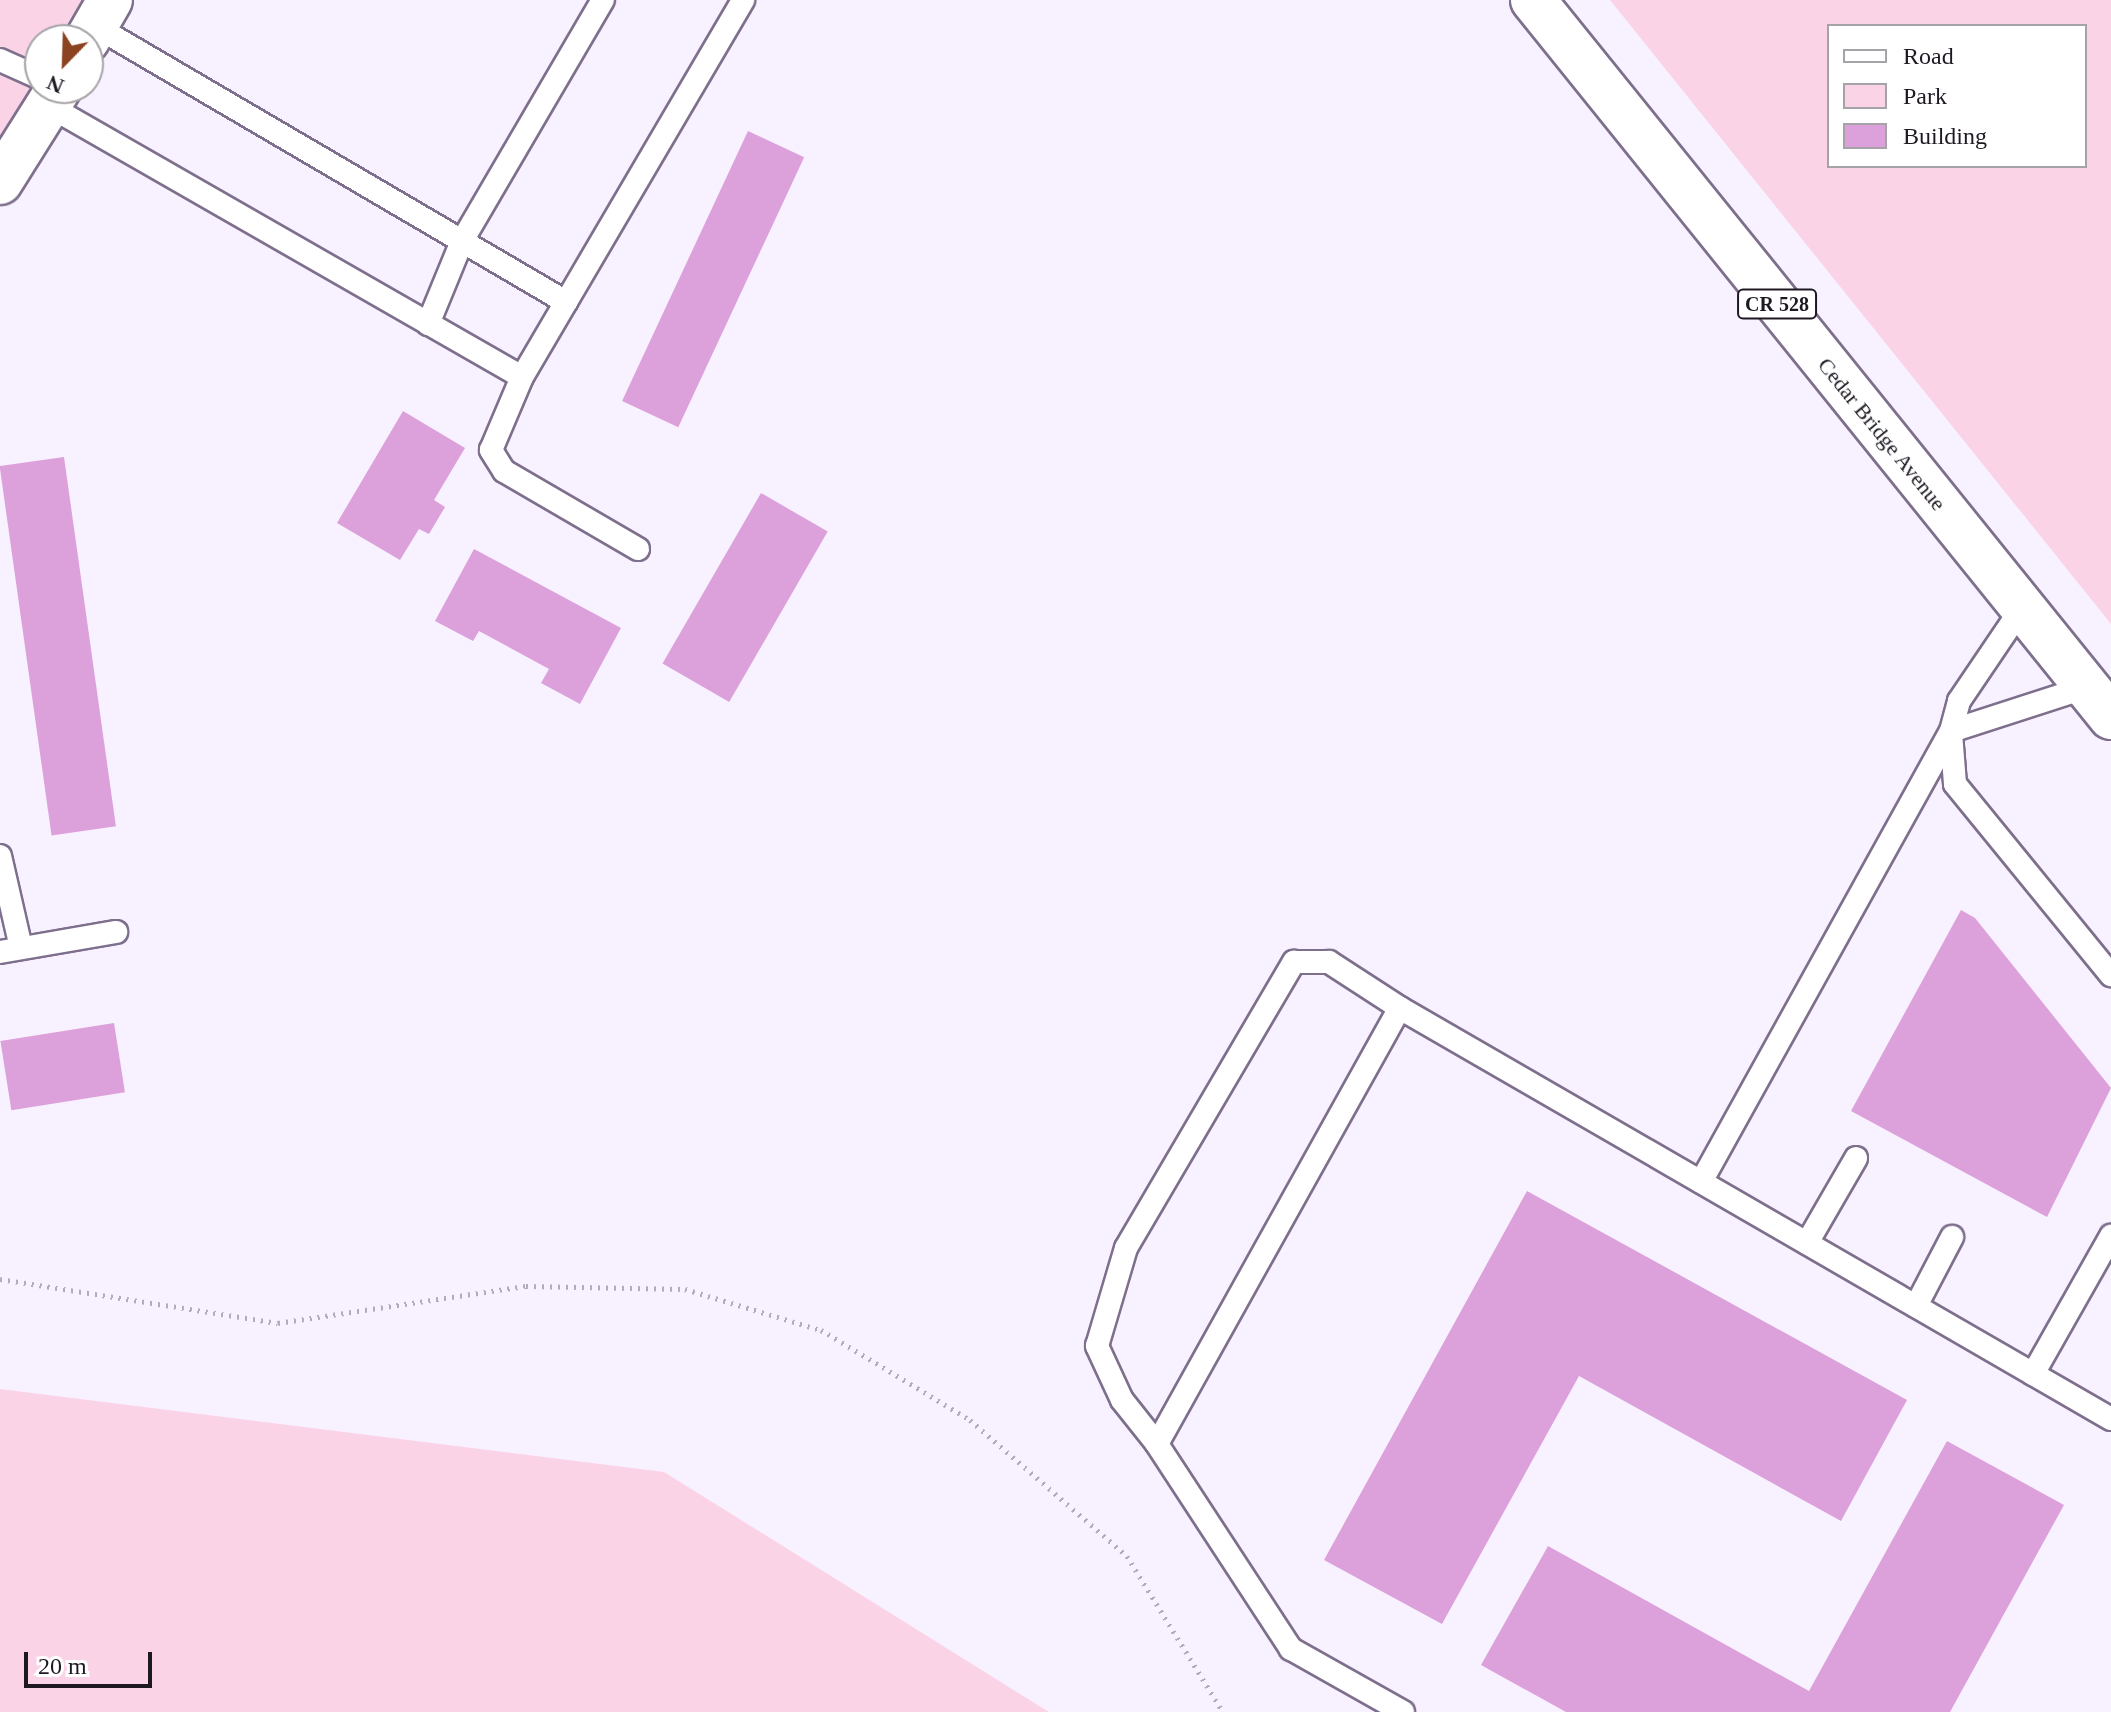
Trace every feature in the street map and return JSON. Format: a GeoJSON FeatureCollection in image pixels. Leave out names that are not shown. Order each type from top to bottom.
{"type":"FeatureCollection","features":[{"type":"Feature","properties":{"kind":"main road","name":"Cedar Bridge Avenue"},"geometry":{"type":"LineString","coordinates":[[1533,0],[2099,702]]}},
{"type":"Feature","properties":{"kind":"main road"},"geometry":{"type":"LineString","coordinates":[[0,182],[42,104]]}},
{"type":"Feature","properties":{"kind":"lane"},"geometry":{"type":"LineString","coordinates":[[428,324],[462,241],[603,0]]}},
{"type":"Feature","properties":{"kind":"lane"},"geometry":{"type":"LineString","coordinates":[[638,549],[504,471],[491,450],[522,377],[743,0]]}},
{"type":"Feature","properties":{"kind":"lane"},"geometry":{"type":"LineString","coordinates":[[97,22],[566,302]]}},
{"type":"Feature","properties":{"kind":"lane"},"geometry":{"type":"LineString","coordinates":[[0,60],[24,75]]}},
{"type":"Feature","properties":{"kind":"lane"},"geometry":{"type":"LineString","coordinates":[[70,104],[428,324],[522,377]]}},
{"type":"Feature","properties":{"kind":"lane"},"geometry":{"type":"LineString","coordinates":[[1701,1182],[1951,731],[1959,701],[2022,608]]}},
{"type":"Feature","properties":{"kind":"lane"},"geometry":{"type":"LineString","coordinates":[[1951,731],[2099,702]]}},
{"type":"Feature","properties":{"kind":"lane"},"geometry":{"type":"LineString","coordinates":[[1951,731],[1955,784],[2111,975]]}},
{"type":"Feature","properties":{"kind":"lane"},"geometry":{"type":"LineString","coordinates":[[0,856],[10,950],[116,932]]}},
{"type":"Feature","properties":{"kind":"lane"},"geometry":{"type":"LineString","coordinates":[[1403,1712],[1291,1649],[1157,1444],[1122,1400],[1097,1346],[1126,1248],[1294,962],[1329,962],[1400,1008],[2111,1419]]}},
{"type":"Feature","properties":{"kind":"lane"},"geometry":{"type":"LineString","coordinates":[[1157,1444],[1400,1008]]}},
{"type":"Feature","properties":{"kind":"lane"},"geometry":{"type":"LineString","coordinates":[[1807,1243],[1856,1158]]}},
{"type":"Feature","properties":{"kind":"lane"},"geometry":{"type":"LineString","coordinates":[[2033,1374],[2111,1236]]}},
{"type":"Feature","properties":{"kind":"lane"},"geometry":{"type":"LineString","coordinates":[[1916,1306],[1952,1237]]}},
{"type":"Feature","properties":{"kind":"path"},"geometry":{"type":"LineString","coordinates":[[0,1279],[278,1323],[526,1286],[685,1289],[821,1330],[970,1420],[1127,1556],[1223,1712]]}},
{"type":"Feature","properties":{"kind":"green space"},"geometry":{"type":"Polygon","coordinates":[[[0,0],[110,0],[96,24],[24,24],[24,104],[33,104],[0,182],[0,0]]]}},
{"type":"Feature","properties":{"kind":"green space"},"geometry":{"type":"Polygon","coordinates":[[[1610,0],[2111,0],[2111,624],[1610,0]]]}},
{"type":"Feature","properties":{"kind":"green space"},"geometry":{"type":"Polygon","coordinates":[[[0,1389],[664,1472],[1049,1712],[0,1712],[0,1389]]]}},
{"type":"Feature","properties":{"kind":"building"},"geometry":{"type":"Polygon","coordinates":[[[748,131],[804,157],[678,427],[622,401],[748,131]]]}},
{"type":"Feature","properties":{"kind":"building"},"geometry":{"type":"Polygon","coordinates":[[[403,411],[465,448],[434,500],[445,507],[429,534],[419,529],[400,560],[337,523],[403,411]]]}},
{"type":"Feature","properties":{"kind":"building"},"geometry":{"type":"Polygon","coordinates":[[[64,457],[116,826],[52,835],[0,466],[64,457]]]}},
{"type":"Feature","properties":{"kind":"building"},"geometry":{"type":"Polygon","coordinates":[[[761,493],[828,532],[729,702],[662,664],[761,493]]]}},
{"type":"Feature","properties":{"kind":"building"},"geometry":{"type":"Polygon","coordinates":[[[474,549],[621,628],[580,704],[541,683],[549,669],[479,631],[473,641],[435,621],[474,549]]]}},
{"type":"Feature","properties":{"kind":"building"},"geometry":{"type":"Polygon","coordinates":[[[1961,910],[1975,918],[2111,1088],[2047,1217],[1851,1111],[1961,910]]]}},
{"type":"Feature","properties":{"kind":"building"},"geometry":{"type":"Polygon","coordinates":[[[114,1023],[125,1092],[11,1110],[0,1041],[114,1023]]]}},
{"type":"Feature","properties":{"kind":"building"},"geometry":{"type":"Polygon","coordinates":[[[1527,1191],[1907,1400],[1841,1521],[1579,1376],[1442,1624],[1324,1560],[1527,1191]]]}},
{"type":"Feature","properties":{"kind":"building"},"geometry":{"type":"Polygon","coordinates":[[[1947,1441],[2064,1505],[1950,1712],[1566,1712],[1481,1665],[1548,1546],[1809,1691],[1947,1441]]]}}]}
